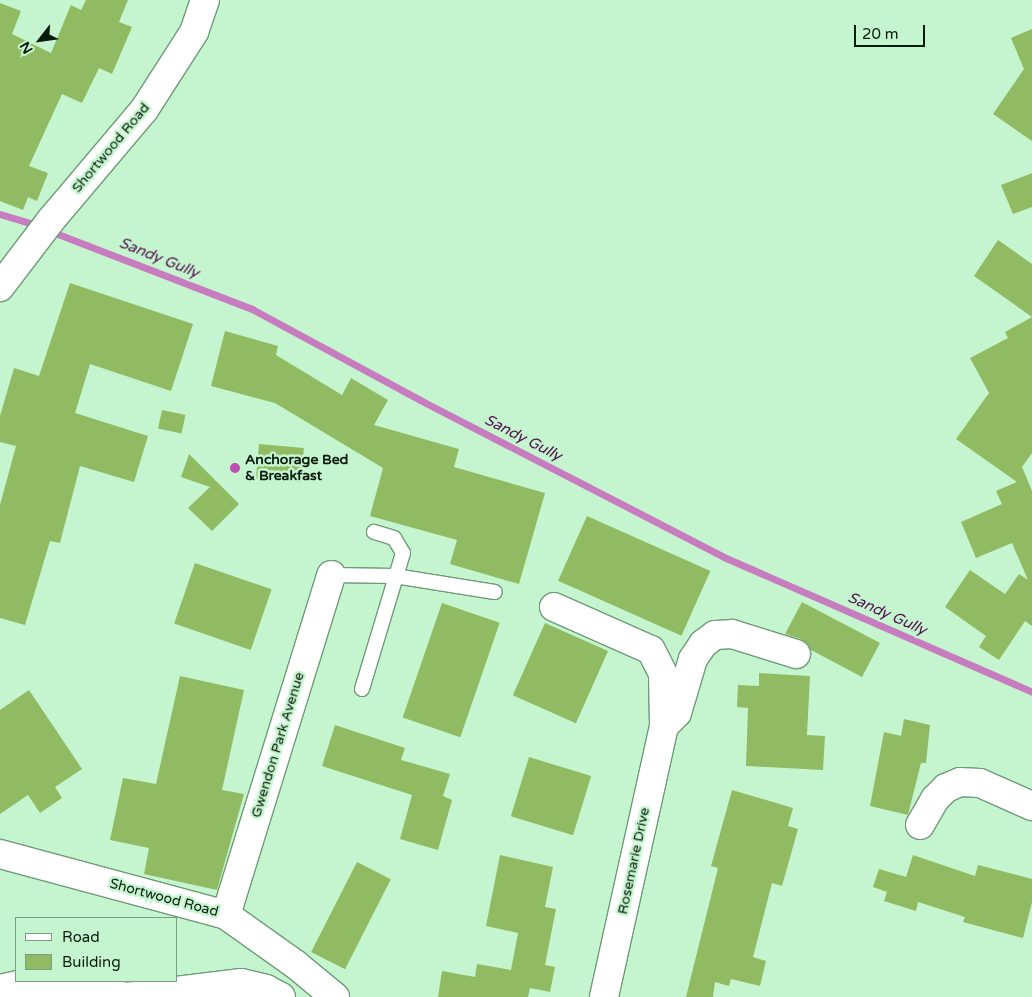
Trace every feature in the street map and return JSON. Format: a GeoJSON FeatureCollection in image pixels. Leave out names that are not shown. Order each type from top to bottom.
{"type":"FeatureCollection","features":[{"type":"Feature","properties":{"kind":"street","name":"Shortwood Road"},"geometry":{"type":"LineString","coordinates":[[0,287],[51,220],[144,110],[194,32],[205,0]]}},
{"type":"Feature","properties":{"kind":"street","name":"Gwendon Park Avenue"},"geometry":{"type":"LineString","coordinates":[[226,915],[331,575]]}},
{"type":"Feature","properties":{"kind":"street"},"geometry":{"type":"LineString","coordinates":[[554,607],[651,650],[663,674],[664,726]]}},
{"type":"Feature","properties":{"kind":"street"},"geometry":{"type":"LineString","coordinates":[[664,726],[677,713],[693,659],[703,644],[715,635],[732,634],[796,654]]}},
{"type":"Feature","properties":{"kind":"street","name":"Rosemarie Drive"},"geometry":{"type":"LineString","coordinates":[[604,997],[664,726]]}},
{"type":"Feature","properties":{"kind":"street"},"geometry":{"type":"LineString","coordinates":[[920,825],[935,799],[946,788],[960,782],[980,783],[1032,806]]}},
{"type":"Feature","properties":{"kind":"street","name":"Shortwood Road"},"geometry":{"type":"LineString","coordinates":[[0,854],[226,915],[295,964],[335,997]]}},
{"type":"Feature","properties":{"kind":"street"},"geometry":{"type":"LineString","coordinates":[[0,989],[20,984],[61,985],[127,996],[208,993],[240,983],[266,989],[281,997]]}},
{"type":"Feature","properties":{"kind":"lane"},"geometry":{"type":"LineString","coordinates":[[362,689],[403,553],[400,544],[394,538],[374,532]]}},
{"type":"Feature","properties":{"kind":"lane"},"geometry":{"type":"LineString","coordinates":[[331,575],[396,576],[496,592]]}},
{"type":"Feature","properties":{"kind":"building"},"geometry":{"type":"Polygon","coordinates":[[[86,0],[128,0],[119,22],[132,27],[112,74],[99,68],[82,103],[62,94],[29,166],[48,173],[37,201],[28,197],[23,210],[0,201],[0,3],[21,11],[12,34],[51,53],[71,5],[81,10],[86,0]]]}},
{"type":"Feature","properties":{"kind":"building"},"geometry":{"type":"Polygon","coordinates":[[[1032,29],[1032,141],[993,114],[1024,69],[1011,38],[1032,29]]]}},
{"type":"Feature","properties":{"kind":"building"},"geometry":{"type":"Polygon","coordinates":[[[1032,173],[1032,207],[1013,214],[1001,185],[1032,173]]]}},
{"type":"Feature","properties":{"kind":"building"},"geometry":{"type":"Polygon","coordinates":[[[998,240],[1032,264],[1032,317],[974,276],[998,240]]]}},
{"type":"Feature","properties":{"kind":"building"},"geometry":{"type":"Polygon","coordinates":[[[70,283],[193,324],[171,391],[90,364],[75,413],[148,436],[134,482],[80,466],[60,543],[50,541],[25,625],[0,618],[0,505],[16,446],[0,442],[0,416],[14,368],[39,376],[70,283]]]}},
{"type":"Feature","properties":{"kind":"building"},"geometry":{"type":"Polygon","coordinates":[[[1032,317],[1032,453],[1022,467],[1032,491],[1032,626],[1025,621],[999,660],[979,647],[986,636],[945,607],[970,570],[1005,594],[1019,574],[1028,580],[1012,543],[976,558],[961,522],[1002,504],[996,491],[1017,482],[956,439],[989,393],[970,358],[1008,338],[1005,332],[1032,317]]]}},
{"type":"Feature","properties":{"kind":"building"},"geometry":{"type":"Polygon","coordinates":[[[225,331],[278,346],[276,355],[342,395],[351,378],[388,400],[374,425],[459,449],[454,467],[545,493],[519,584],[450,564],[457,540],[370,516],[383,468],[275,403],[211,386],[225,331]]]}},
{"type":"Feature","properties":{"kind":"building"},"geometry":{"type":"Polygon","coordinates":[[[162,410],[185,415],[182,434],[158,429],[162,410]]]}},
{"type":"Feature","properties":{"kind":"building"},"geometry":{"type":"Polygon","coordinates":[[[259,444],[304,448],[301,483],[256,479],[259,444]]]}},
{"type":"Feature","properties":{"kind":"building"},"geometry":{"type":"Polygon","coordinates":[[[189,454],[239,504],[212,531],[188,508],[210,487],[181,477],[189,454]]]}},
{"type":"Feature","properties":{"kind":"building"},"geometry":{"type":"Polygon","coordinates":[[[587,516],[710,571],[681,636],[558,581],[587,516]]]}},
{"type":"Feature","properties":{"kind":"building"},"geometry":{"type":"Polygon","coordinates":[[[195,563],[272,589],[251,650],[174,624],[195,563]]]}},
{"type":"Feature","properties":{"kind":"building"},"geometry":{"type":"Polygon","coordinates":[[[802,602],[880,643],[862,677],[811,650],[801,639],[785,634],[802,602]]]}},
{"type":"Feature","properties":{"kind":"building"},"geometry":{"type":"Polygon","coordinates":[[[442,603],[500,623],[460,737],[403,717],[442,603]]]}},
{"type":"Feature","properties":{"kind":"building"},"geometry":{"type":"Polygon","coordinates":[[[545,623],[608,651],[576,723],[513,695],[545,623]]]}},
{"type":"Feature","properties":{"kind":"building"},"geometry":{"type":"Polygon","coordinates":[[[759,673],[810,676],[807,735],[825,736],[823,770],[746,766],[748,708],[737,707],[738,685],[759,686],[759,673]]]}},
{"type":"Feature","properties":{"kind":"building"},"geometry":{"type":"Polygon","coordinates":[[[180,676],[244,690],[222,790],[244,794],[217,890],[144,874],[149,848],[110,840],[123,778],[156,784],[180,676]]]}},
{"type":"Feature","properties":{"kind":"building"},"geometry":{"type":"Polygon","coordinates":[[[29,690],[82,769],[55,787],[62,798],[40,813],[28,795],[0,814],[0,710],[29,690]]]}},
{"type":"Feature","properties":{"kind":"building"},"geometry":{"type":"Polygon","coordinates":[[[904,719],[930,725],[926,763],[921,763],[908,815],[870,806],[884,732],[901,736],[904,719]]]}},
{"type":"Feature","properties":{"kind":"building"},"geometry":{"type":"Polygon","coordinates":[[[335,725],[405,748],[401,760],[450,774],[443,796],[452,800],[438,850],[400,839],[412,795],[322,766],[335,725]]]}},
{"type":"Feature","properties":{"kind":"building"},"geometry":{"type":"Polygon","coordinates":[[[529,757],[591,776],[573,835],[511,816],[529,757]]]}},
{"type":"Feature","properties":{"kind":"building"},"geometry":{"type":"Polygon","coordinates":[[[732,790],[793,808],[788,826],[798,829],[782,886],[772,883],[753,957],[766,961],[760,986],[731,979],[729,986],[715,982],[713,997],[686,997],[718,868],[711,866],[732,790]]]}},
{"type":"Feature","properties":{"kind":"building"},"geometry":{"type":"Polygon","coordinates":[[[500,855],[553,867],[545,907],[556,909],[545,965],[555,967],[550,992],[530,988],[528,997],[438,997],[442,971],[475,977],[477,964],[511,970],[518,933],[486,926],[500,855]]]}},
{"type":"Feature","properties":{"kind":"building"},"geometry":{"type":"Polygon","coordinates":[[[913,855],[975,876],[978,865],[1032,879],[1032,902],[1023,938],[963,922],[965,917],[918,902],[916,911],[884,901],[887,892],[873,887],[879,869],[906,877],[913,855]]]}},
{"type":"Feature","properties":{"kind":"building"},"geometry":{"type":"Polygon","coordinates":[[[357,862],[391,879],[345,969],[311,952],[357,862]]]}},
{"type":"Feature","properties":{"kind":"waterway","name":"Sandy Gully"},"geometry":{"type":"LineString","coordinates":[[0,214],[40,226]]}},
{"type":"Feature","properties":{"kind":"waterway","name":"Sandy Gully"},"geometry":{"type":"LineString","coordinates":[[50,231],[252,309],[420,400],[726,558],[1032,692]]}},
{"type":"Feature","properties":{"kind":"place","name":"Anchorage Bed & Breakfast"},"geometry":{"type":"Point","coordinates":[235,468]}}]}
